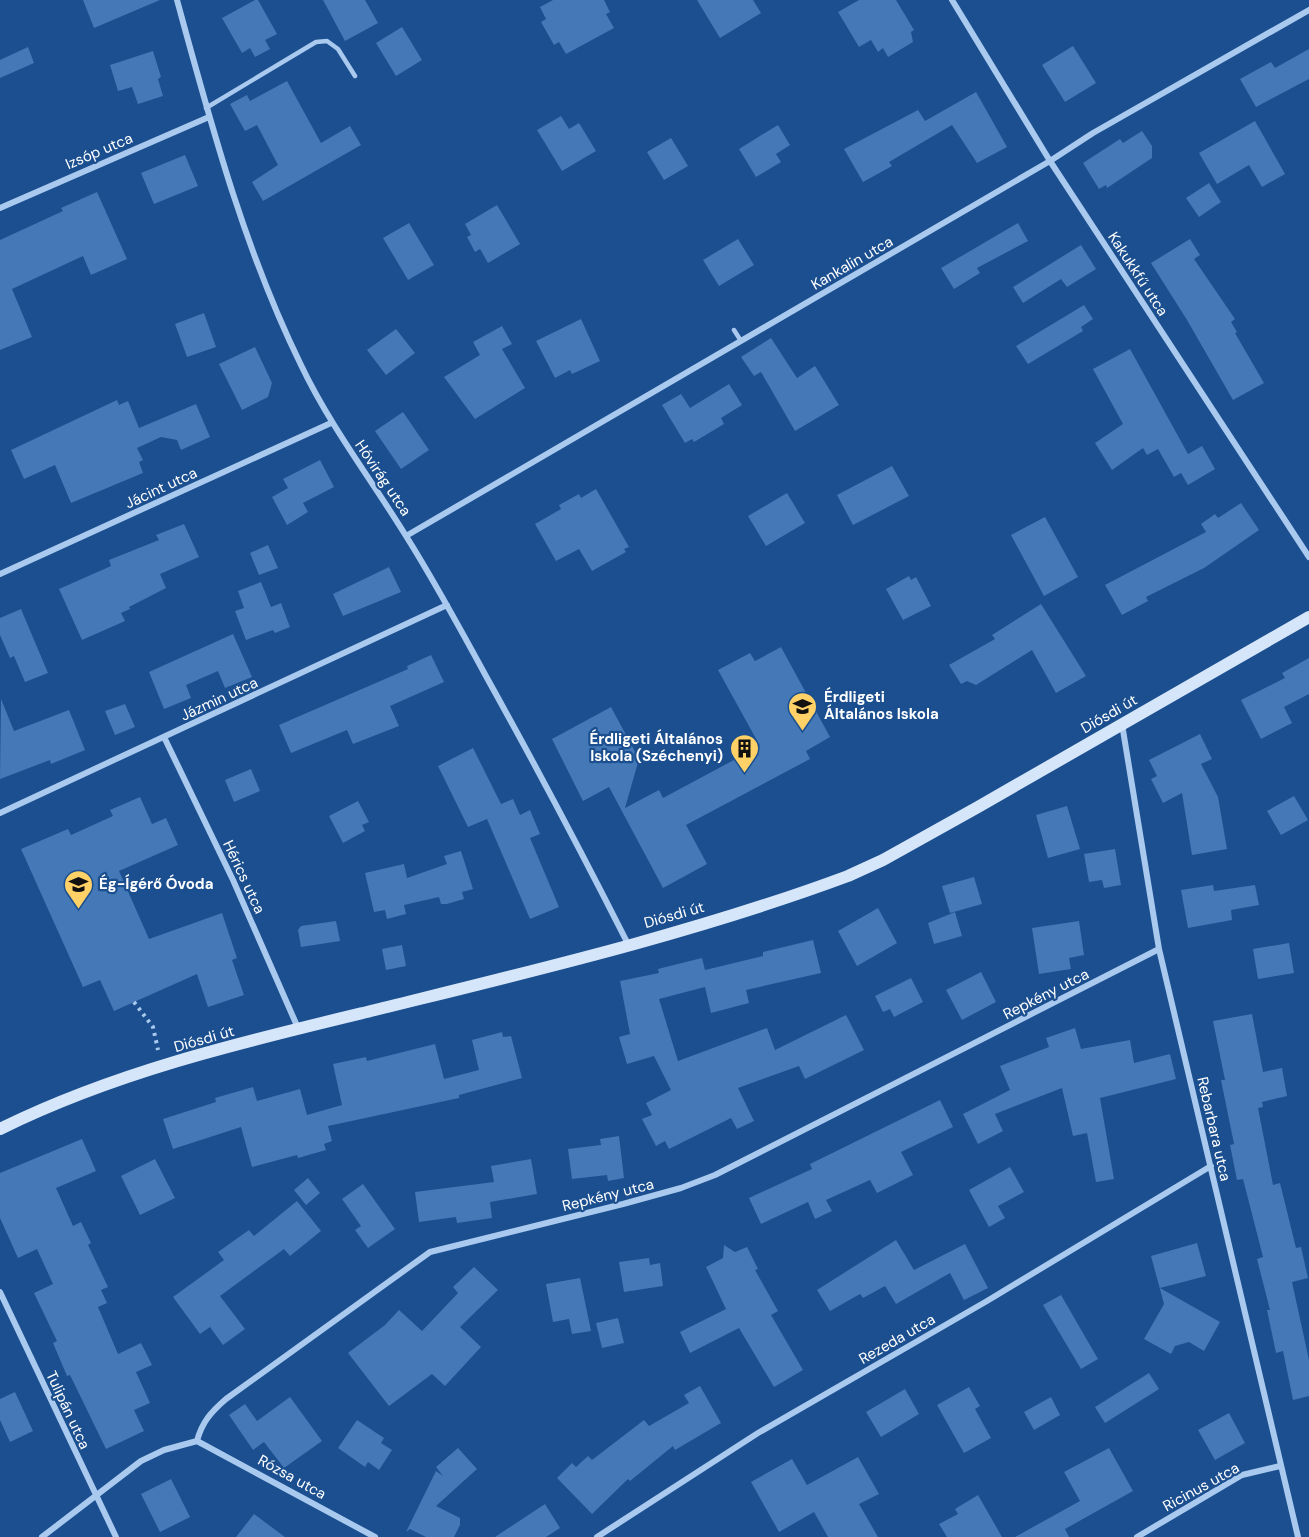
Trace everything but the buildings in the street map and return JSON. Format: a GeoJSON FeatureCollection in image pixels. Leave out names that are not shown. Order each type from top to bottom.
{"type":"FeatureCollection","features":[{"type":"Feature","properties":{"kind":"main road","name":"Diósdi út"},"geometry":{"type":"LineString","coordinates":[[0,1129],[76,1095],[147,1071],[298,1029],[628,944],[848,876],[902,849],[1309,616]]}},
{"type":"Feature","properties":{"kind":"street","name":"Hóvirág utca"},"geometry":{"type":"LineString","coordinates":[[177,0],[206,108],[244,230],[267,293],[332,423],[406,536],[447,605],[567,822],[628,944]]}},
{"type":"Feature","properties":{"kind":"street","name":"Kakukkfű utca"},"geometry":{"type":"LineString","coordinates":[[952,0],[1050,161],[1309,557]]}},
{"type":"Feature","properties":{"kind":"street","name":"Kankalin utca"},"geometry":{"type":"LineString","coordinates":[[406,536],[1050,161],[1093,132],[1309,10]]}},
{"type":"Feature","properties":{"kind":"street","name":"Izsóp utca"},"geometry":{"type":"LineString","coordinates":[[0,208],[209,117]]}},
{"type":"Feature","properties":{"kind":"street","name":"Jácint utca"},"geometry":{"type":"LineString","coordinates":[[0,574],[332,423]]}},
{"type":"Feature","properties":{"kind":"street","name":"Jázmin utca"},"geometry":{"type":"LineString","coordinates":[[0,813],[447,605]]}},
{"type":"Feature","properties":{"kind":"street","name":"Rebarbara utca"},"geometry":{"type":"LineString","coordinates":[[1122,723],[1159,949],[1298,1537]]}},
{"type":"Feature","properties":{"kind":"street","name":"Hérics utca"},"geometry":{"type":"LineString","coordinates":[[164,737],[233,880],[298,1029]]}},
{"type":"Feature","properties":{"kind":"street","name":"Repkény utca"},"geometry":{"type":"LineString","coordinates":[[197,1441],[201,1426],[211,1412],[226,1399],[430,1252],[681,1188],[715,1175],[1159,949]]}},
{"type":"Feature","properties":{"kind":"street","name":"Rezeda utca"},"geometry":{"type":"LineString","coordinates":[[597,1537],[758,1433],[987,1301],[1211,1166]]}},
{"type":"Feature","properties":{"kind":"street","name":"Tulipán utca"},"geometry":{"type":"LineString","coordinates":[[0,1292],[116,1537]]}},
{"type":"Feature","properties":{"kind":"street"},"geometry":{"type":"LineString","coordinates":[[42,1537],[141,1461],[164,1450],[197,1441]]}},
{"type":"Feature","properties":{"kind":"street","name":"Rózsa utca"},"geometry":{"type":"LineString","coordinates":[[197,1441],[375,1537]]}},
{"type":"Feature","properties":{"kind":"street","name":"Ricinus utca"},"geometry":{"type":"LineString","coordinates":[[1137,1537],[1242,1475],[1280,1466]]}},
{"type":"Feature","properties":{"kind":"lane"},"geometry":{"type":"LineString","coordinates":[[206,108],[316,42],[327,41],[338,49],[355,76]]}},
{"type":"Feature","properties":{"kind":"lane"},"geometry":{"type":"LineString","coordinates":[[734,330],[741,341]]}},
{"type":"Feature","properties":{"kind":"path"},"geometry":{"type":"LineString","coordinates":[[134,1002],[153,1027],[159,1053]]}},
{"type":"Feature","properties":{"kind":"place","name":"Érdligeti Általános Iskola"},"geometry":{"type":"Point","coordinates":[803,732]}},
{"type":"Feature","properties":{"kind":"place","name":"Érdligeti Általános Iskola (Széchenyi)"},"geometry":{"type":"Point","coordinates":[744,774]}},
{"type":"Feature","properties":{"kind":"place","name":"Ég-Ígérő Óvoda"},"geometry":{"type":"Point","coordinates":[78,910]}}]}
